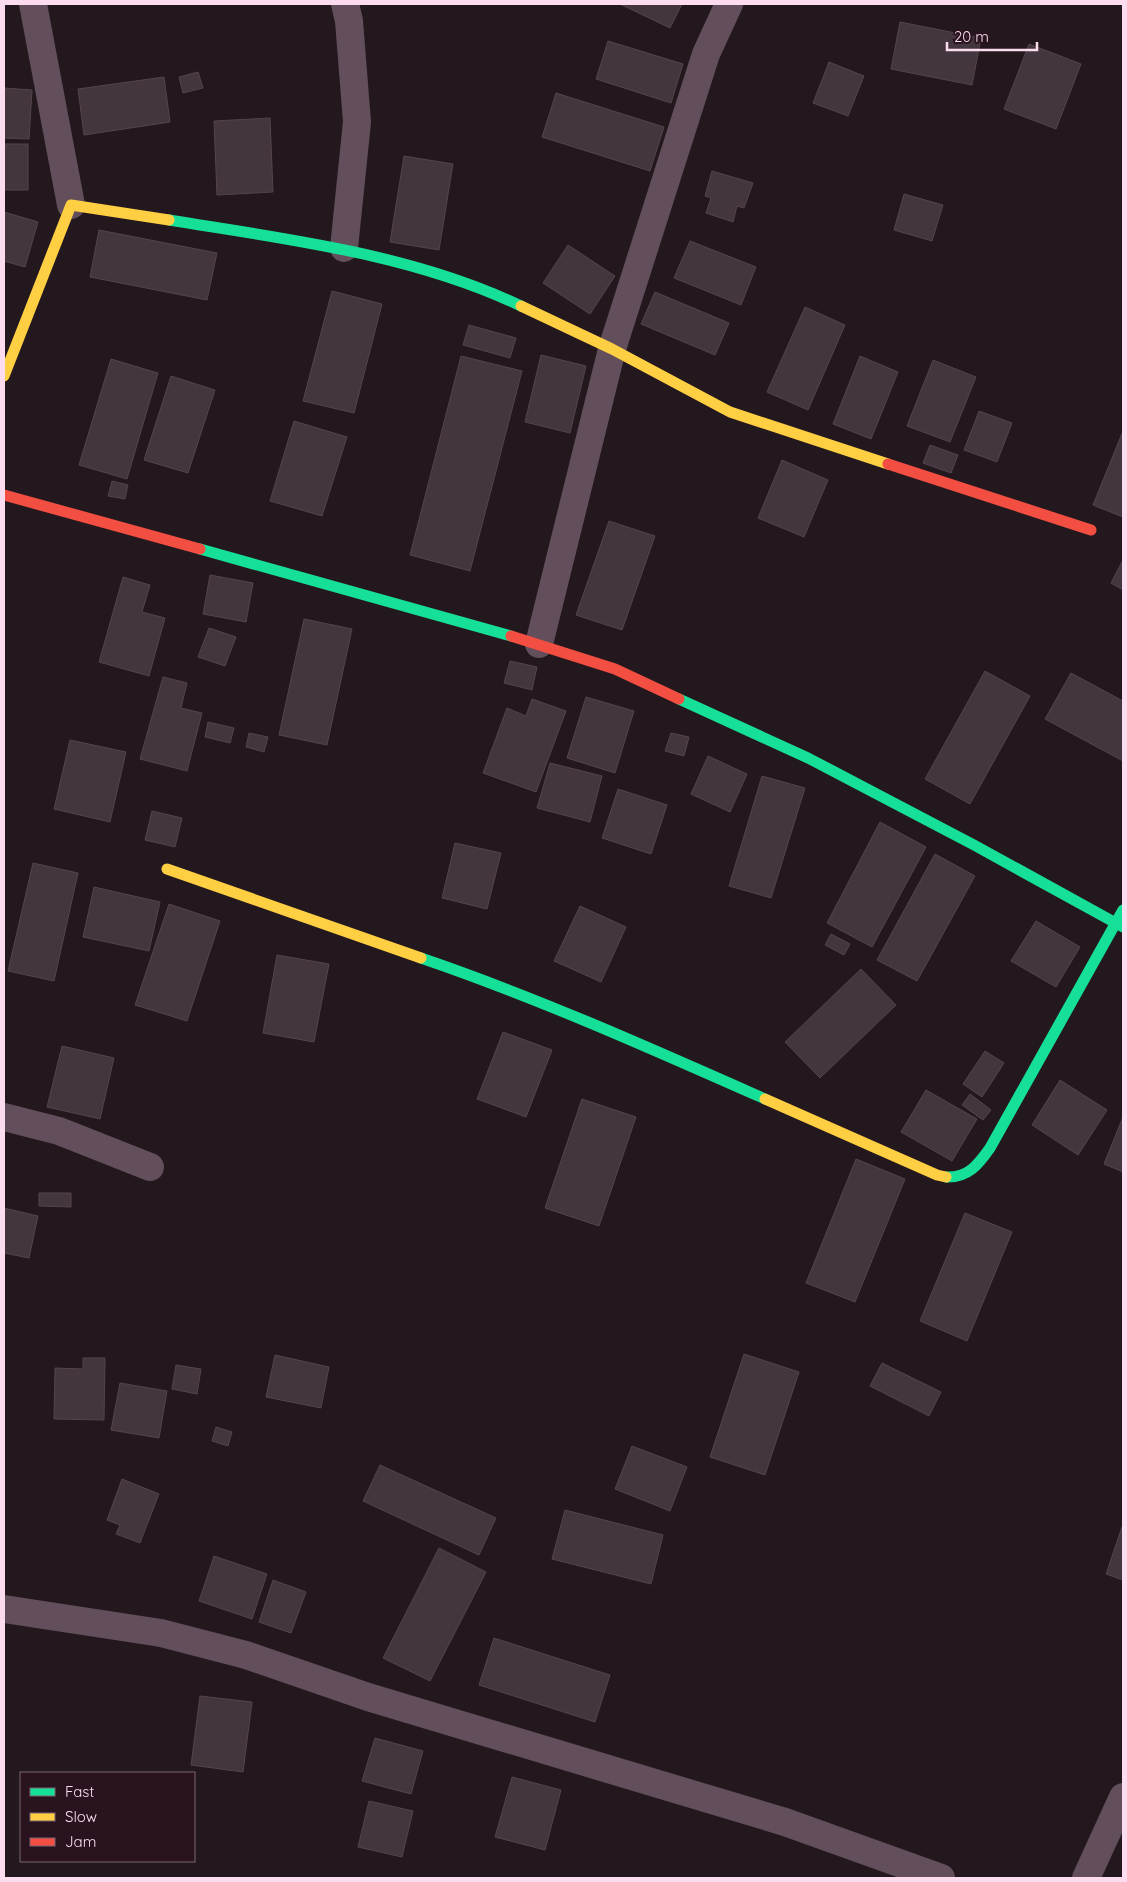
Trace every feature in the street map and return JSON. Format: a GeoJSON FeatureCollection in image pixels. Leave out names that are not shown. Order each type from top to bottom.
{"type":"FeatureCollection","features":[{"type":"Feature","properties":{"kind":"street"},"geometry":{"type":"LineString","coordinates":[[4,376],[71,205],[34,4]]}},
{"type":"Feature","properties":{"kind":"street"},"geometry":{"type":"LineString","coordinates":[[344,248],[357,122],[349,21],[345,4]]}},
{"type":"Feature","properties":{"kind":"street"},"geometry":{"type":"LineString","coordinates":[[539,644],[612,349],[706,54],[729,4]]}},
{"type":"Feature","properties":{"kind":"street"},"geometry":{"type":"LineString","coordinates":[[71,205],[344,248],[486,289],[612,349],[730,412],[1091,530]]}},
{"type":"Feature","properties":{"kind":"street"},"geometry":{"type":"LineString","coordinates":[[4,495],[539,644],[615,668],[808,758],[974,845],[1120,926]]}},
{"type":"Feature","properties":{"kind":"street"},"geometry":{"type":"LineString","coordinates":[[167,869],[462,972],[637,1043],[937,1175],[952,1178],[974,1170],[990,1148],[1120,926],[1123,910]]}},
{"type":"Feature","properties":{"kind":"street"},"geometry":{"type":"LineString","coordinates":[[4,1117],[59,1131],[150,1167]]}},
{"type":"Feature","properties":{"kind":"street"},"geometry":{"type":"LineString","coordinates":[[4,1609],[161,1633],[246,1655],[368,1697],[785,1822],[941,1878]]}},
{"type":"Feature","properties":{"kind":"street"},"geometry":{"type":"LineString","coordinates":[[1086,1878],[1123,1797]]}},
{"type":"Feature","properties":{"kind":"building"},"geometry":{"type":"Polygon","coordinates":[[[620,4],[682,4],[670,28],[620,4]]]}},
{"type":"Feature","properties":{"kind":"building"},"geometry":{"type":"Polygon","coordinates":[[[900,22],[981,38],[972,85],[891,69],[900,22]]]}},
{"type":"Feature","properties":{"kind":"building"},"geometry":{"type":"Polygon","coordinates":[[[608,41],[683,64],[671,103],[596,79],[608,41]]]}},
{"type":"Feature","properties":{"kind":"building"},"geometry":{"type":"Polygon","coordinates":[[[1029,44],[1081,64],[1056,129],[1004,109],[1029,44]]]}},
{"type":"Feature","properties":{"kind":"building"},"geometry":{"type":"Polygon","coordinates":[[[829,62],[864,76],[848,116],[813,103],[829,62]]]}},
{"type":"Feature","properties":{"kind":"building"},"geometry":{"type":"Polygon","coordinates":[[[198,72],[203,88],[183,93],[179,77],[198,72]]]}},
{"type":"Feature","properties":{"kind":"building"},"geometry":{"type":"Polygon","coordinates":[[[164,77],[170,122],[84,135],[78,89],[164,77]]]}},
{"type":"Feature","properties":{"kind":"building"},"geometry":{"type":"Polygon","coordinates":[[[4,88],[32,90],[29,139],[4,138],[4,88]]]}},
{"type":"Feature","properties":{"kind":"building"},"geometry":{"type":"Polygon","coordinates":[[[556,93],[664,127],[650,171],[542,137],[556,93]]]}},
{"type":"Feature","properties":{"kind":"building"},"geometry":{"type":"Polygon","coordinates":[[[270,118],[273,192],[217,195],[214,121],[270,118]]]}},
{"type":"Feature","properties":{"kind":"building"},"geometry":{"type":"Polygon","coordinates":[[[4,144],[28,144],[28,190],[4,190],[4,144]]]}},
{"type":"Feature","properties":{"kind":"building"},"geometry":{"type":"Polygon","coordinates":[[[404,156],[453,164],[439,250],[390,242],[404,156]]]}},
{"type":"Feature","properties":{"kind":"building"},"geometry":{"type":"Polygon","coordinates":[[[712,171],[753,183],[744,208],[737,206],[733,222],[706,213],[711,198],[705,196],[712,171]]]}},
{"type":"Feature","properties":{"kind":"building"},"geometry":{"type":"Polygon","coordinates":[[[904,194],[943,205],[932,241],[894,230],[904,194]]]}},
{"type":"Feature","properties":{"kind":"building"},"geometry":{"type":"Polygon","coordinates":[[[4,212],[38,222],[25,267],[4,261],[4,212]]]}},
{"type":"Feature","properties":{"kind":"building"},"geometry":{"type":"Polygon","coordinates":[[[99,230],[217,253],[207,300],[90,277],[99,230]]]}},
{"type":"Feature","properties":{"kind":"building"},"geometry":{"type":"Polygon","coordinates":[[[690,241],[756,267],[741,305],[674,278],[690,241]]]}},
{"type":"Feature","properties":{"kind":"building"},"geometry":{"type":"Polygon","coordinates":[[[568,245],[615,276],[590,314],[543,283],[568,245]]]}},
{"type":"Feature","properties":{"kind":"building"},"geometry":{"type":"Polygon","coordinates":[[[332,291],[382,304],[354,413],[303,401],[332,291]]]}},
{"type":"Feature","properties":{"kind":"building"},"geometry":{"type":"Polygon","coordinates":[[[655,292],[729,323],[715,355],[641,324],[655,292]]]}},
{"type":"Feature","properties":{"kind":"building"},"geometry":{"type":"Polygon","coordinates":[[[805,307],[845,325],[808,410],[767,392],[805,307]]]}},
{"type":"Feature","properties":{"kind":"building"},"geometry":{"type":"Polygon","coordinates":[[[469,325],[516,338],[510,358],[463,345],[469,325]]]}},
{"type":"Feature","properties":{"kind":"building"},"geometry":{"type":"Polygon","coordinates":[[[541,355],[586,366],[570,433],[525,422],[541,355]]]}},
{"type":"Feature","properties":{"kind":"building"},"geometry":{"type":"Polygon","coordinates":[[[461,356],[522,371],[470,571],[410,555],[461,356]]]}},
{"type":"Feature","properties":{"kind":"building"},"geometry":{"type":"Polygon","coordinates":[[[860,356],[898,372],[871,439],[833,424],[860,356]]]}},
{"type":"Feature","properties":{"kind":"building"},"geometry":{"type":"Polygon","coordinates":[[[111,359],[158,373],[127,479],[79,465],[111,359]]]}},
{"type":"Feature","properties":{"kind":"building"},"geometry":{"type":"Polygon","coordinates":[[[933,360],[976,377],[950,442],[907,426],[933,360]]]}},
{"type":"Feature","properties":{"kind":"building"},"geometry":{"type":"Polygon","coordinates":[[[171,376],[215,390],[188,473],[144,460],[171,376]]]}},
{"type":"Feature","properties":{"kind":"building"},"geometry":{"type":"Polygon","coordinates":[[[979,411],[1012,423],[997,462],[964,450],[979,411]]]}},
{"type":"Feature","properties":{"kind":"building"},"geometry":{"type":"Polygon","coordinates":[[[294,421],[347,437],[322,516],[270,501],[294,421]]]}},
{"type":"Feature","properties":{"kind":"building"},"geometry":{"type":"Polygon","coordinates":[[[1123,431],[1123,517],[1093,505],[1123,431]]]}},
{"type":"Feature","properties":{"kind":"building"},"geometry":{"type":"Polygon","coordinates":[[[930,445],[958,455],[951,473],[923,463],[930,445]]]}},
{"type":"Feature","properties":{"kind":"building"},"geometry":{"type":"Polygon","coordinates":[[[782,460],[828,480],[804,537],[758,518],[782,460]]]}},
{"type":"Feature","properties":{"kind":"building"},"geometry":{"type":"Polygon","coordinates":[[[112,481],[128,485],[125,499],[108,496],[112,481]]]}},
{"type":"Feature","properties":{"kind":"building"},"geometry":{"type":"Polygon","coordinates":[[[609,521],[655,536],[622,630],[576,615],[609,521]]]}},
{"type":"Feature","properties":{"kind":"building"},"geometry":{"type":"Polygon","coordinates":[[[1123,560],[1123,590],[1111,583],[1123,560]]]}},
{"type":"Feature","properties":{"kind":"building"},"geometry":{"type":"Polygon","coordinates":[[[210,575],[253,583],[246,622],[203,614],[210,575]]]}},
{"type":"Feature","properties":{"kind":"building"},"geometry":{"type":"Polygon","coordinates":[[[123,577],[150,585],[142,612],[165,618],[149,676],[99,662],[123,577]]]}},
{"type":"Feature","properties":{"kind":"building"},"geometry":{"type":"Polygon","coordinates":[[[304,619],[352,629],[327,745],[279,735],[304,619]]]}},
{"type":"Feature","properties":{"kind":"building"},"geometry":{"type":"Polygon","coordinates":[[[209,628],[236,637],[225,666],[198,657],[209,628]]]}},
{"type":"Feature","properties":{"kind":"building"},"geometry":{"type":"Polygon","coordinates":[[[510,661],[537,667],[532,690],[504,683],[510,661]]]}},
{"type":"Feature","properties":{"kind":"building"},"geometry":{"type":"Polygon","coordinates":[[[985,671],[1030,696],[970,804],[925,779],[985,671]]]}},
{"type":"Feature","properties":{"kind":"building"},"geometry":{"type":"Polygon","coordinates":[[[1071,673],[1123,701],[1123,761],[1045,719],[1071,673]]]}},
{"type":"Feature","properties":{"kind":"building"},"geometry":{"type":"Polygon","coordinates":[[[163,677],[187,683],[181,708],[202,713],[187,771],[140,759],[163,677]]]}},
{"type":"Feature","properties":{"kind":"building"},"geometry":{"type":"Polygon","coordinates":[[[586,697],[634,711],[615,773],[567,758],[586,697]]]}},
{"type":"Feature","properties":{"kind":"building"},"geometry":{"type":"Polygon","coordinates":[[[532,699],[566,711],[536,792],[483,773],[507,708],[526,716],[532,699]]]}},
{"type":"Feature","properties":{"kind":"building"},"geometry":{"type":"Polygon","coordinates":[[[208,722],[234,728],[230,743],[205,737],[208,722]]]}},
{"type":"Feature","properties":{"kind":"building"},"geometry":{"type":"Polygon","coordinates":[[[249,733],[268,737],[264,752],[246,747],[249,733]]]}},
{"type":"Feature","properties":{"kind":"building"},"geometry":{"type":"Polygon","coordinates":[[[671,733],[689,737],[684,756],[665,751],[671,733]]]}},
{"type":"Feature","properties":{"kind":"building"},"geometry":{"type":"Polygon","coordinates":[[[70,740],[126,752],[110,822],[54,809],[70,740]]]}},
{"type":"Feature","properties":{"kind":"building"},"geometry":{"type":"Polygon","coordinates":[[[708,756],[747,774],[730,812],[691,794],[708,756]]]}},
{"type":"Feature","properties":{"kind":"building"},"geometry":{"type":"Polygon","coordinates":[[[550,763],[602,776],[590,822],[537,808],[550,763]]]}},
{"type":"Feature","properties":{"kind":"building"},"geometry":{"type":"Polygon","coordinates":[[[762,776],[805,788],[771,898],[729,886],[762,776]]]}},
{"type":"Feature","properties":{"kind":"building"},"geometry":{"type":"Polygon","coordinates":[[[618,789],[667,805],[651,854],[602,838],[618,789]]]}},
{"type":"Feature","properties":{"kind":"building"},"geometry":{"type":"Polygon","coordinates":[[[152,811],[182,818],[175,847],[145,840],[152,811]]]}},
{"type":"Feature","properties":{"kind":"building"},"geometry":{"type":"Polygon","coordinates":[[[880,822],[926,847],[872,947],[827,923],[880,822]]]}},
{"type":"Feature","properties":{"kind":"building"},"geometry":{"type":"Polygon","coordinates":[[[455,843],[501,853],[487,909],[442,898],[455,843]]]}},
{"type":"Feature","properties":{"kind":"building"},"geometry":{"type":"Polygon","coordinates":[[[935,854],[975,876],[917,981],[877,960],[935,854]]]}},
{"type":"Feature","properties":{"kind":"building"},"geometry":{"type":"Polygon","coordinates":[[[33,863],[78,873],[54,981],[8,971],[33,863]]]}},
{"type":"Feature","properties":{"kind":"building"},"geometry":{"type":"Polygon","coordinates":[[[94,887],[160,902],[149,951],[83,937],[94,887]]]}},
{"type":"Feature","properties":{"kind":"building"},"geometry":{"type":"Polygon","coordinates":[[[169,904],[220,921],[187,1021],[135,1005],[169,904]]]}},
{"type":"Feature","properties":{"kind":"building"},"geometry":{"type":"Polygon","coordinates":[[[580,906],[626,927],[601,982],[554,961],[580,906]]]}},
{"type":"Feature","properties":{"kind":"building"},"geometry":{"type":"Polygon","coordinates":[[[1036,921],[1080,947],[1056,987],[1011,961],[1036,921]]]}},
{"type":"Feature","properties":{"kind":"building"},"geometry":{"type":"Polygon","coordinates":[[[831,934],[850,944],[844,955],[825,945],[831,934]]]}},
{"type":"Feature","properties":{"kind":"building"},"geometry":{"type":"Polygon","coordinates":[[[277,955],[329,964],[314,1042],[263,1033],[277,955]]]}},
{"type":"Feature","properties":{"kind":"building"},"geometry":{"type":"Polygon","coordinates":[[[861,969],[896,1005],[820,1078],[785,1042],[861,969]]]}},
{"type":"Feature","properties":{"kind":"building"},"geometry":{"type":"Polygon","coordinates":[[[503,1032],[552,1050],[526,1117],[477,1099],[503,1032]]]}},
{"type":"Feature","properties":{"kind":"building"},"geometry":{"type":"Polygon","coordinates":[[[62,1046],[114,1058],[100,1119],[47,1107],[62,1046]]]}},
{"type":"Feature","properties":{"kind":"building"},"geometry":{"type":"Polygon","coordinates":[[[985,1051],[1004,1063],[982,1097],[963,1084],[985,1051]]]}},
{"type":"Feature","properties":{"kind":"building"},"geometry":{"type":"Polygon","coordinates":[[[1060,1080],[1107,1110],[1078,1155],[1032,1125],[1060,1080]]]}},
{"type":"Feature","properties":{"kind":"building"},"geometry":{"type":"Polygon","coordinates":[[[926,1090],[977,1119],[952,1161],[901,1132],[926,1090]]]}},
{"type":"Feature","properties":{"kind":"building"},"geometry":{"type":"Polygon","coordinates":[[[970,1094],[991,1110],[983,1120],[962,1105],[970,1094]]]}},
{"type":"Feature","properties":{"kind":"building"},"geometry":{"type":"Polygon","coordinates":[[[582,1099],[636,1117],[599,1226],[545,1208],[582,1099]]]}},
{"type":"Feature","properties":{"kind":"building"},"geometry":{"type":"Polygon","coordinates":[[[1123,1117],[1123,1172],[1104,1164],[1123,1117]]]}},
{"type":"Feature","properties":{"kind":"building"},"geometry":{"type":"Polygon","coordinates":[[[856,1159],[905,1179],[855,1302],[806,1283],[856,1159]]]}},
{"type":"Feature","properties":{"kind":"building"},"geometry":{"type":"Polygon","coordinates":[[[39,1193],[71,1193],[71,1207],[39,1206],[39,1193]]]}},
{"type":"Feature","properties":{"kind":"building"},"geometry":{"type":"Polygon","coordinates":[[[4,1208],[38,1216],[29,1258],[4,1253],[4,1208]]]}},
{"type":"Feature","properties":{"kind":"building"},"geometry":{"type":"Polygon","coordinates":[[[965,1213],[1012,1232],[967,1341],[920,1321],[965,1213]]]}},
{"type":"Feature","properties":{"kind":"building"},"geometry":{"type":"Polygon","coordinates":[[[744,1354],[799,1372],[765,1475],[710,1457],[744,1354]]]}},
{"type":"Feature","properties":{"kind":"building"},"geometry":{"type":"Polygon","coordinates":[[[275,1355],[329,1367],[321,1408],[266,1397],[275,1355]]]}},
{"type":"Feature","properties":{"kind":"building"},"geometry":{"type":"Polygon","coordinates":[[[83,1358],[105,1358],[104,1420],[54,1419],[55,1368],[83,1369],[83,1358]]]}},
{"type":"Feature","properties":{"kind":"building"},"geometry":{"type":"Polygon","coordinates":[[[882,1363],[941,1392],[929,1416],[870,1386],[882,1363]]]}},
{"type":"Feature","properties":{"kind":"building"},"geometry":{"type":"Polygon","coordinates":[[[176,1365],[201,1369],[197,1394],[172,1389],[176,1365]]]}},
{"type":"Feature","properties":{"kind":"building"},"geometry":{"type":"Polygon","coordinates":[[[120,1383],[167,1391],[159,1438],[111,1430],[120,1383]]]}},
{"type":"Feature","properties":{"kind":"building"},"geometry":{"type":"Polygon","coordinates":[[[216,1427],[232,1432],[228,1446],[212,1441],[216,1427]]]}},
{"type":"Feature","properties":{"kind":"building"},"geometry":{"type":"Polygon","coordinates":[[[632,1446],[687,1467],[670,1511],[615,1489],[632,1446]]]}},
{"type":"Feature","properties":{"kind":"building"},"geometry":{"type":"Polygon","coordinates":[[[380,1465],[496,1518],[479,1555],[363,1501],[380,1465]]]}},
{"type":"Feature","properties":{"kind":"building"},"geometry":{"type":"Polygon","coordinates":[[[122,1479],[159,1494],[140,1543],[116,1534],[120,1525],[107,1520],[122,1479]]]}},
{"type":"Feature","properties":{"kind":"building"},"geometry":{"type":"Polygon","coordinates":[[[565,1510],[663,1535],[651,1584],[552,1559],[565,1510]]]}},
{"type":"Feature","properties":{"kind":"building"},"geometry":{"type":"Polygon","coordinates":[[[1123,1524],[1123,1580],[1106,1574],[1123,1524]]]}},
{"type":"Feature","properties":{"kind":"building"},"geometry":{"type":"Polygon","coordinates":[[[439,1548],[486,1572],[430,1681],[383,1658],[439,1548]]]}},
{"type":"Feature","properties":{"kind":"building"},"geometry":{"type":"Polygon","coordinates":[[[214,1556],[267,1574],[252,1619],[199,1601],[214,1556]]]}},
{"type":"Feature","properties":{"kind":"building"},"geometry":{"type":"Polygon","coordinates":[[[273,1580],[306,1592],[291,1633],[259,1622],[273,1580]]]}},
{"type":"Feature","properties":{"kind":"building"},"geometry":{"type":"Polygon","coordinates":[[[494,1638],[610,1675],[595,1722],[479,1685],[494,1638]]]}},
{"type":"Feature","properties":{"kind":"building"},"geometry":{"type":"Polygon","coordinates":[[[200,1696],[252,1702],[243,1772],[191,1765],[200,1696]]]}},
{"type":"Feature","properties":{"kind":"building"},"geometry":{"type":"Polygon","coordinates":[[[375,1738],[423,1751],[411,1794],[362,1781],[375,1738]]]}},
{"type":"Feature","properties":{"kind":"building"},"geometry":{"type":"Polygon","coordinates":[[[512,1777],[561,1790],[545,1850],[495,1837],[512,1777]]]}},
{"type":"Feature","properties":{"kind":"building"},"geometry":{"type":"Polygon","coordinates":[[[369,1801],[413,1811],[402,1857],[358,1847],[369,1801]]]}},
{"type":"Feature","properties":{"kind":"traffic: fast"},"geometry":{"type":"LineString","coordinates":[[169,220],[303,242],[393,261],[479,288],[521,306]]}},
{"type":"Feature","properties":{"kind":"traffic: fast"},"geometry":{"type":"LineString","coordinates":[[200,549],[511,636]]}},
{"type":"Feature","properties":{"kind":"traffic: fast"},"geometry":{"type":"LineString","coordinates":[[679,699],[808,758],[974,845],[1123,927]]}},
{"type":"Feature","properties":{"kind":"traffic: fast"},"geometry":{"type":"LineString","coordinates":[[946,1177],[954,1177],[966,1173],[981,1160],[990,1148],[1123,910]]}},
{"type":"Feature","properties":{"kind":"traffic: fast"},"geometry":{"type":"LineString","coordinates":[[421,958],[551,1007],[765,1099]]}},
{"type":"Feature","properties":{"kind":"traffic: slow"},"geometry":{"type":"LineString","coordinates":[[4,376],[71,205],[169,220]]}},
{"type":"Feature","properties":{"kind":"traffic: slow"},"geometry":{"type":"LineString","coordinates":[[521,306],[612,349],[730,412],[888,464]]}},
{"type":"Feature","properties":{"kind":"traffic: slow"},"geometry":{"type":"LineString","coordinates":[[167,869],[421,958]]}},
{"type":"Feature","properties":{"kind":"traffic: slow"},"geometry":{"type":"LineString","coordinates":[[765,1099],[937,1175],[946,1177]]}},
{"type":"Feature","properties":{"kind":"traffic: jam"},"geometry":{"type":"LineString","coordinates":[[888,464],[1091,530]]}},
{"type":"Feature","properties":{"kind":"traffic: jam"},"geometry":{"type":"LineString","coordinates":[[4,495],[200,549]]}},
{"type":"Feature","properties":{"kind":"traffic: jam"},"geometry":{"type":"LineString","coordinates":[[511,636],[615,669],[679,699]]}}]}
